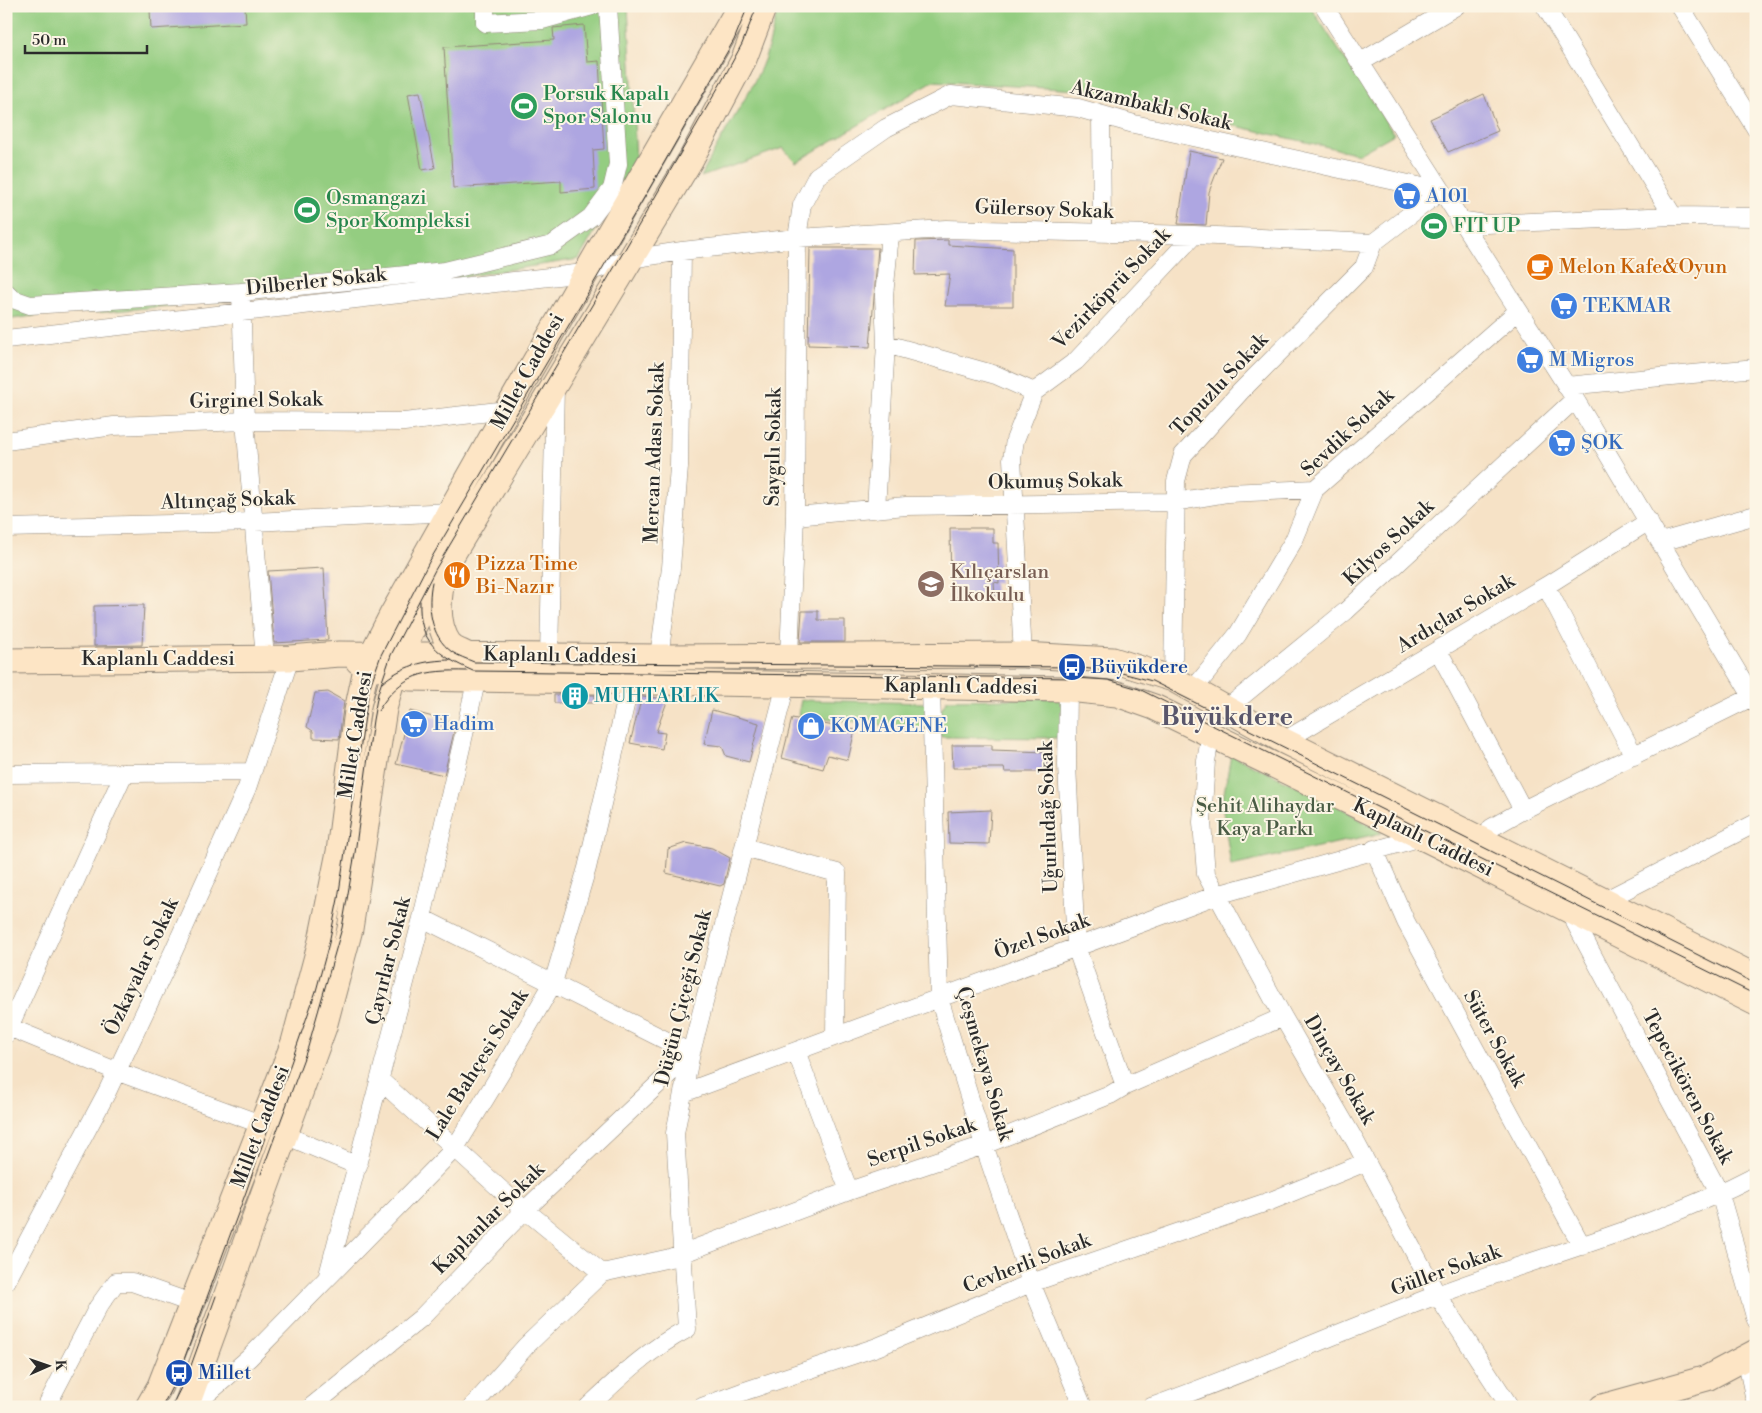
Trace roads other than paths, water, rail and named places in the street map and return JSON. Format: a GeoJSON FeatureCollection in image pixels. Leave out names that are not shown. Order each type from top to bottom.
{"type":"FeatureCollection","features":[{"type":"Feature","properties":{"kind":"main road","name":"Millet Caddesi"},"geometry":{"type":"LineString","coordinates":[[186,1407],[274,1130],[294,1042],[321,941],[339,852],[357,711],[369,659],[584,273],[740,6]]}},
{"type":"Feature","properties":{"kind":"main road","name":"Millet Caddesi"},"geometry":{"type":"LineString","coordinates":[[148,1407],[160,1386],[191,1303],[324,1027],[350,929],[384,709],[396,664],[444,568],[691,159],[744,59],[764,6]]}},
{"type":"Feature","properties":{"kind":"main road","name":"Millet Caddesi"},"geometry":{"type":"LineString","coordinates":[[444,568],[438,610],[442,627],[450,646],[474,655]]}},
{"type":"Feature","properties":{"kind":"main road","name":"Kaplanlı Caddesi"},"geometry":{"type":"LineString","coordinates":[[6,661],[290,658],[339,654],[396,664],[474,655],[659,657],[1023,655],[1113,660],[1183,685],[1284,741],[1756,977]]}},
{"type":"Feature","properties":{"kind":"main road","name":"Kaplanlı Caddesi"},"geometry":{"type":"LineString","coordinates":[[396,664],[410,678],[631,680],[1068,689],[1117,694],[1154,707],[1211,734],[1756,1004]]}},
{"type":"Feature","properties":{"kind":"main road"},"geometry":{"type":"LineString","coordinates":[[1602,1407],[1708,1378],[1751,1355]]}},
{"type":"Feature","properties":{"kind":"street"},"geometry":{"type":"LineString","coordinates":[[485,6],[485,23],[542,20],[592,6]]}},
{"type":"Feature","properties":{"kind":"street"},"geometry":{"type":"LineString","coordinates":[[6,292],[13,299],[30,305],[241,292],[445,271],[552,245],[591,218],[612,189],[618,164],[608,6]]}},
{"type":"Feature","properties":{"kind":"street"},"geometry":{"type":"LineString","coordinates":[[1324,6],[1361,62],[1458,220],[1571,392],[1754,700],[1523,810],[1491,828]]}},
{"type":"Feature","properties":{"kind":"street"},"geometry":{"type":"LineString","coordinates":[[1361,62],[1456,6]]}},
{"type":"Feature","properties":{"kind":"street"},"geometry":{"type":"LineString","coordinates":[[1545,6],[1674,216]]}},
{"type":"Feature","properties":{"kind":"street"},"geometry":{"type":"LineString","coordinates":[[1680,6],[1756,129]]}},
{"type":"Feature","properties":{"kind":"street","name":"Akzambaklı Sokak"},"geometry":{"type":"LineString","coordinates":[[797,238],[802,205],[817,176],[886,128],[952,95],[1078,108],[1134,124],[1441,191]]}},
{"type":"Feature","properties":{"kind":"street"},"geometry":{"type":"LineString","coordinates":[[1101,115],[1102,234]]}},
{"type":"Feature","properties":{"kind":"street"},"geometry":{"type":"LineString","coordinates":[[1373,242],[1441,191]]}},
{"type":"Feature","properties":{"kind":"street"},"geometry":{"type":"LineString","coordinates":[[1458,220],[1486,224],[1674,216],[1756,217]]}},
{"type":"Feature","properties":{"kind":"street","name":"Gülersoy Sokak"},"geometry":{"type":"LineString","coordinates":[[630,259],[797,238],[890,234],[946,229],[1194,235],[1373,242]]}},
{"type":"Feature","properties":{"kind":"street"},"geometry":{"type":"LineString","coordinates":[[876,509],[886,344],[884,296],[890,234]]}},
{"type":"Feature","properties":{"kind":"street","name":"Vezirköprü Sokak"},"geometry":{"type":"LineString","coordinates":[[1034,392],[1076,361],[1194,235]]}},
{"type":"Feature","properties":{"kind":"street","name":"Saygılı Sokak"},"geometry":{"type":"LineString","coordinates":[[789,656],[795,516],[797,238]]}},
{"type":"Feature","properties":{"kind":"street","name":"Topuzlu Sokak"},"geometry":{"type":"LineString","coordinates":[[1183,685],[1175,502],[1176,481],[1183,455],[1241,391],[1364,267],[1373,242]]}},
{"type":"Feature","properties":{"kind":"street","name":"Mercan Adası Sokak"},"geometry":{"type":"LineString","coordinates":[[659,657],[672,568],[679,467],[682,251]]}},
{"type":"Feature","properties":{"kind":"street","name":"Dilberler Sokak"},"geometry":{"type":"LineString","coordinates":[[6,339],[584,273],[630,259]]}},
{"type":"Feature","properties":{"kind":"street"},"geometry":{"type":"LineString","coordinates":[[241,292],[245,422],[265,658]]}},
{"type":"Feature","properties":{"kind":"street","name":"Sevdik Sokak"},"geometry":{"type":"LineString","coordinates":[[1183,685],[1238,634],[1294,540],[1315,489],[1518,311]]}},
{"type":"Feature","properties":{"kind":"street"},"geometry":{"type":"LineString","coordinates":[[886,344],[996,375],[1034,392],[1015,440],[1012,458],[1013,504],[1023,655]]}},
{"type":"Feature","properties":{"kind":"street"},"geometry":{"type":"LineString","coordinates":[[1571,392],[1756,368]]}},
{"type":"Feature","properties":{"kind":"street"},"geometry":{"type":"LineString","coordinates":[[549,656],[555,383]]}},
{"type":"Feature","properties":{"kind":"street","name":"Kilyos Sokak"},"geometry":{"type":"LineString","coordinates":[[1225,710],[1346,611],[1571,392]]}},
{"type":"Feature","properties":{"kind":"street","name":"Girginel Sokak"},"geometry":{"type":"LineString","coordinates":[[6,441],[114,426],[245,422],[404,422],[507,410]]}},
{"type":"Feature","properties":{"kind":"street","name":"Okumuş Sokak"},"geometry":{"type":"LineString","coordinates":[[795,516],[876,509],[1013,504],[1175,502],[1228,494],[1315,489]]}},
{"type":"Feature","properties":{"kind":"street","name":"Altınçağ Sokak"},"geometry":{"type":"LineString","coordinates":[[6,528],[254,522],[450,512]]}},
{"type":"Feature","properties":{"kind":"street"},"geometry":{"type":"LineString","coordinates":[[1661,542],[1756,515]]}},
{"type":"Feature","properties":{"kind":"street","name":"Ardıçlar Sokak"},"geometry":{"type":"LineString","coordinates":[[1284,741],[1546,586],[1649,521]]}},
{"type":"Feature","properties":{"kind":"street"},"geometry":{"type":"LineString","coordinates":[[1546,586],[1634,756]]}},
{"type":"Feature","properties":{"kind":"street"},"geometry":{"type":"LineString","coordinates":[[1438,650],[1523,810]]}},
{"type":"Feature","properties":{"kind":"street","name":"Çayırlar Sokak"},"geometry":{"type":"LineString","coordinates":[[328,1275],[381,1081],[422,918],[477,680],[474,655]]}},
{"type":"Feature","properties":{"kind":"street","name":"Özkayalar Sokak"},"geometry":{"type":"LineString","coordinates":[[6,1282],[44,1214],[174,950],[252,772],[290,658]]}},
{"type":"Feature","properties":{"kind":"street","name":"Lale Bahçesi Sokak"},"geometry":{"type":"LineString","coordinates":[[192,1407],[249,1358],[328,1275],[455,1148],[553,983],[588,868],[631,680]]}},
{"type":"Feature","properties":{"kind":"street","name":"Düğün Çiçeği Sokak"},"geometry":{"type":"LineString","coordinates":[[588,1407],[662,1342],[687,1329],[675,1133],[691,1053],[786,684]]}},
{"type":"Feature","properties":{"kind":"street","name":"Çeşmekaya Sokak"},"geometry":{"type":"LineString","coordinates":[[931,686],[939,998],[984,1145],[1031,1283],[1083,1407]]}},
{"type":"Feature","properties":{"kind":"street","name":"Uğurludağ Sokak"},"geometry":{"type":"LineString","coordinates":[[1068,689],[1067,764],[1076,947],[1125,1086]]}},
{"type":"Feature","properties":{"kind":"street","name":"Dinçay Sokak"},"geometry":{"type":"LineString","coordinates":[[1211,734],[1206,761],[1202,822],[1206,874],[1283,1016],[1366,1162],[1437,1295],[1510,1407]]}},
{"type":"Feature","properties":{"kind":"street"},"geometry":{"type":"LineString","coordinates":[[6,774],[252,772]]}},
{"type":"Feature","properties":{"kind":"street"},"geometry":{"type":"LineString","coordinates":[[124,773],[7,1029],[274,1130],[358,1166]]}},
{"type":"Feature","properties":{"kind":"street"},"geometry":{"type":"LineString","coordinates":[[1604,901],[1756,823]]}},
{"type":"Feature","properties":{"kind":"street","name":"Özel Sokak"},"geometry":{"type":"LineString","coordinates":[[683,1093],[1217,895],[1422,837]]}},
{"type":"Feature","properties":{"kind":"street"},"geometry":{"type":"LineString","coordinates":[[744,848],[837,873],[835,1036]]}},
{"type":"Feature","properties":{"kind":"street","name":"Süter Sokak"},"geometry":{"type":"LineString","coordinates":[[1374,850],[1406,922],[1582,1246]]}},
{"type":"Feature","properties":{"kind":"street","name":"Tepecikören Sokak"},"geometry":{"type":"LineString","coordinates":[[1569,911],[1720,1194],[1756,1320]]}},
{"type":"Feature","properties":{"kind":"street"},"geometry":{"type":"LineString","coordinates":[[422,918],[691,1053]]}},
{"type":"Feature","properties":{"kind":"street","name":"Serpil Sokak"},"geometry":{"type":"LineString","coordinates":[[602,1272],[681,1254],[849,1191],[984,1145],[1110,1095],[1125,1086],[1283,1016]]}},
{"type":"Feature","properties":{"kind":"street"},"geometry":{"type":"LineString","coordinates":[[796,1051],[849,1191]]}},
{"type":"Feature","properties":{"kind":"street","name":"Kaplanlar Sokak"},"geometry":{"type":"LineString","coordinates":[[311,1407],[421,1318],[525,1210],[691,1053]]}},
{"type":"Feature","properties":{"kind":"street"},"geometry":{"type":"LineString","coordinates":[[381,1081],[525,1210],[602,1272],[526,1346],[472,1407]]}},
{"type":"Feature","properties":{"kind":"street","name":"Cevherli Sokak"},"geometry":{"type":"LineString","coordinates":[[702,1407],[745,1390],[877,1348],[1031,1283],[1273,1200],[1366,1162]]}},
{"type":"Feature","properties":{"kind":"street","name":"Güller Sokak"},"geometry":{"type":"LineString","coordinates":[[1150,1407],[1222,1381],[1437,1295],[1582,1246],[1720,1194],[1756,1175]]}},
{"type":"Feature","properties":{"kind":"street"},"geometry":{"type":"LineString","coordinates":[[46,1407],[98,1307],[116,1282],[132,1282],[191,1303]]}},
{"type":"Feature","properties":{"kind":"street"},"geometry":{"type":"LineString","coordinates":[[1751,1355],[1756,1405]]}},
{"type":"Feature","properties":{"kind":"tram line"},"geometry":{"type":"LineString","coordinates":[[162,1407],[179,1373],[246,1192],[316,991],[338,899],[369,689],[381,655],[429,562],[648,191],[734,40],[748,6]]}},
{"type":"Feature","properties":{"kind":"tram line"},"geometry":{"type":"LineString","coordinates":[[261,1174],[308,1047],[342,928],[355,853],[373,720],[378,693],[391,655],[435,570],[617,263],[722,81],[742,44],[757,6]]}},
{"type":"Feature","properties":{"kind":"tram line"},"geometry":{"type":"LineString","coordinates":[[432,582],[430,610],[439,638],[452,652],[474,662],[1072,667],[1118,672],[1152,681],[1756,984]]}},
{"type":"Feature","properties":{"kind":"tram line"},"geometry":{"type":"LineString","coordinates":[[420,601],[420,615],[423,627],[433,646],[450,659],[473,671],[1075,678],[1108,680],[1139,689],[1756,995]]}},
{"type":"Feature","properties":{"kind":"tram line"},"geometry":{"type":"LineString","coordinates":[[382,683],[405,668],[432,661],[451,660]]}},
{"type":"Feature","properties":{"kind":"tram line"},"geometry":{"type":"LineString","coordinates":[[378,711],[396,689],[405,681],[415,676],[439,671],[467,671]]}},
{"type":"Feature","properties":{"kind":"tram line"},"geometry":{"type":"LineString","coordinates":[[171,1407],[188,1374],[216,1296]]}},
{"type":"Feature","properties":{"kind":"place","name":"Porsuk Kapalı Spor Salonu"},"geometry":{"type":"Point","coordinates":[524,106]}},
{"type":"Feature","properties":{"kind":"place","name":"A101"},"geometry":{"type":"Point","coordinates":[1407,196]}},
{"type":"Feature","properties":{"kind":"place","name":"Osmangazi Spor Kompleksi"},"geometry":{"type":"Point","coordinates":[307,210]}},
{"type":"Feature","properties":{"kind":"place","name":"FIT UP"},"geometry":{"type":"Point","coordinates":[1434,226]}},
{"type":"Feature","properties":{"kind":"place","name":"Melon Kafe&Oyun"},"geometry":{"type":"Point","coordinates":[1540,267]}},
{"type":"Feature","properties":{"kind":"place","name":"TEKMAR"},"geometry":{"type":"Point","coordinates":[1564,306]}},
{"type":"Feature","properties":{"kind":"place","name":"M Migros"},"geometry":{"type":"Point","coordinates":[1530,360]}},
{"type":"Feature","properties":{"kind":"place","name":"ŞOK"},"geometry":{"type":"Point","coordinates":[1562,443]}},
{"type":"Feature","properties":{"kind":"place","name":"Pizza Time Bi-Nazır"},"geometry":{"type":"Point","coordinates":[457,575]}},
{"type":"Feature","properties":{"kind":"place","name":"Kılıçarslan İlkokulu"},"geometry":{"type":"Point","coordinates":[931,584]}},
{"type":"Feature","properties":{"kind":"place","name":"Büyükdere"},"geometry":{"type":"Point","coordinates":[1072,667]}},
{"type":"Feature","properties":{"kind":"place","name":"MUHTARLIK"},"geometry":{"type":"Point","coordinates":[575,696]}},
{"type":"Feature","properties":{"kind":"place","name":"Hadim"},"geometry":{"type":"Point","coordinates":[414,724]}},
{"type":"Feature","properties":{"kind":"place","name":"KOMAGENE"},"geometry":{"type":"Point","coordinates":[811,726]}},
{"type":"Feature","properties":{"kind":"place","name":"Millet"},"geometry":{"type":"Point","coordinates":[179,1373]}},
{"type":"Feature","properties":{"kind":"district","name":"Büyükdere"},"geometry":{"type":"Point","coordinates":[1227,717]}},
{"type":"Feature","properties":{"kind":"park label","name":"Şehit Alihaydar Kaya Parkı"},"geometry":{"type":"Point","coordinates":[1265,818]}}]}
